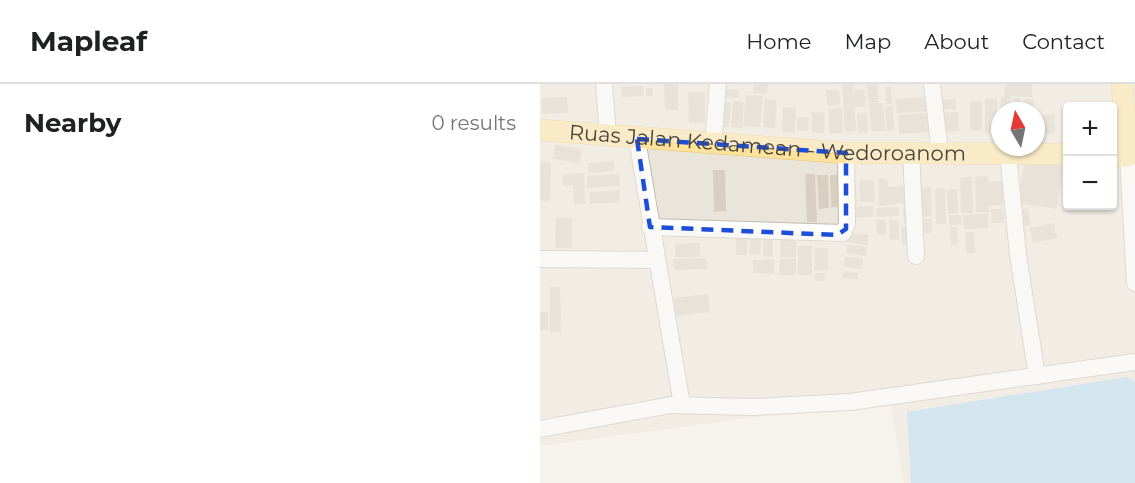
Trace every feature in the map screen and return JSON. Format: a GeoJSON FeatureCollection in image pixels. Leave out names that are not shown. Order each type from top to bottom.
{"type":"FeatureCollection","features":[{"type":"Feature","properties":{"kind":"main road"},"geometry":{"type":"LineString","coordinates":[[1120,155],[1122,84]]}},
{"type":"Feature","properties":{"kind":"main road","name":"Ruas Jalan Kedamean - Wedoroanom"},"geometry":{"type":"LineString","coordinates":[[540,130],[713,145],[846,153],[991,154]]}},
{"type":"Feature","properties":{"kind":"main road","name":"Ruas Jalan Kedamean - Wedoroanom"},"geometry":{"type":"LineString","coordinates":[[1045,154],[1063,154]]}},
{"type":"Feature","properties":{"kind":"street"},"geometry":{"type":"LineString","coordinates":[[604,84],[608,136]]}},
{"type":"Feature","properties":{"kind":"street"},"geometry":{"type":"LineString","coordinates":[[713,145],[718,84]]}},
{"type":"Feature","properties":{"kind":"street"},"geometry":{"type":"LineString","coordinates":[[932,84],[940,153]]}},
{"type":"Feature","properties":{"kind":"street"},"geometry":{"type":"LineString","coordinates":[[637,139],[655,260],[682,405]]}},
{"type":"Feature","properties":{"kind":"street"},"geometry":{"type":"LineString","coordinates":[[650,227],[843,233],[847,224],[846,153]]}},
{"type":"Feature","properties":{"kind":"street"},"geometry":{"type":"LineString","coordinates":[[911,153],[916,256]]}},
{"type":"Feature","properties":{"kind":"street"},"geometry":{"type":"LineString","coordinates":[[1120,155],[1135,283]]}},
{"type":"Feature","properties":{"kind":"street"},"geometry":{"type":"LineString","coordinates":[[1008,156],[1020,267],[1037,376]]}},
{"type":"Feature","properties":{"kind":"street"},"geometry":{"type":"LineString","coordinates":[[540,259],[655,260]]}},
{"type":"Feature","properties":{"kind":"street"},"geometry":{"type":"LineString","coordinates":[[540,429],[682,405],[753,408],[850,402],[1135,362]]}},
{"type":"Feature","properties":{"kind":"highlighted area"},"geometry":{"type":"Polygon","coordinates":[[[637,139],[846,153],[846,229],[837,235],[650,227],[637,139]]]}},
{"type":"Feature","properties":{"kind":"shaded area"},"geometry":{"type":"Polygon","coordinates":[[[540,84],[1135,84],[1135,483],[904,483],[890,399],[540,446],[540,84]]]}},
{"type":"Feature","properties":{"kind":"water"},"geometry":{"type":"Polygon","coordinates":[[[1127,377],[1135,382],[1135,483],[911,483],[907,412],[1127,377]]]}},
{"type":"Feature","properties":{"kind":"building"},"geometry":{"type":"Polygon","coordinates":[[[664,84],[678,84],[678,110],[665,110],[664,84]]]}},
{"type":"Feature","properties":{"kind":"building"},"geometry":{"type":"Polygon","coordinates":[[[754,84],[768,84],[767,94],[753,93],[754,84]]]}},
{"type":"Feature","properties":{"kind":"building"},"geometry":{"type":"Polygon","coordinates":[[[842,84],[853,84],[856,131],[845,132],[842,84]]]}},
{"type":"Feature","properties":{"kind":"building"},"geometry":{"type":"Polygon","coordinates":[[[867,84],[877,84],[879,102],[868,102],[867,84]]]}},
{"type":"Feature","properties":{"kind":"building"},"geometry":{"type":"Polygon","coordinates":[[[1005,84],[1032,84],[1032,97],[1011,96],[1011,102],[1001,102],[1001,97],[1005,97],[1005,84]]]}},
{"type":"Feature","properties":{"kind":"building"},"geometry":{"type":"Polygon","coordinates":[[[643,86],[644,96],[622,97],[621,87],[643,86]]]}},
{"type":"Feature","properties":{"kind":"building"},"geometry":{"type":"Polygon","coordinates":[[[885,87],[891,87],[892,104],[886,104],[885,87]]]}},
{"type":"Feature","properties":{"kind":"building"},"geometry":{"type":"Polygon","coordinates":[[[646,88],[653,88],[653,96],[646,97],[646,88]]]}},
{"type":"Feature","properties":{"kind":"building"},"geometry":{"type":"Polygon","coordinates":[[[725,89],[739,90],[738,98],[724,97],[725,89]]]}},
{"type":"Feature","properties":{"kind":"building"},"geometry":{"type":"Polygon","coordinates":[[[826,90],[839,90],[840,105],[827,106],[826,90]]]}},
{"type":"Feature","properties":{"kind":"building"},"geometry":{"type":"Polygon","coordinates":[[[854,90],[865,90],[866,106],[855,107],[854,90]]]}},
{"type":"Feature","properties":{"kind":"building"},"geometry":{"type":"Polygon","coordinates":[[[688,92],[705,92],[705,122],[689,123],[688,92]]]}},
{"type":"Feature","properties":{"kind":"building"},"geometry":{"type":"Polygon","coordinates":[[[746,95],[763,96],[760,127],[743,126],[746,95]]]}},
{"type":"Feature","properties":{"kind":"building"},"geometry":{"type":"Polygon","coordinates":[[[567,97],[568,113],[542,114],[542,98],[567,97]]]}},
{"type":"Feature","properties":{"kind":"building"},"geometry":{"type":"Polygon","coordinates":[[[927,97],[928,111],[897,113],[896,99],[927,97]]]}},
{"type":"Feature","properties":{"kind":"building"},"geometry":{"type":"Polygon","coordinates":[[[1013,98],[1021,98],[1021,102],[1013,102],[1013,98]]]}},
{"type":"Feature","properties":{"kind":"building"},"geometry":{"type":"Polygon","coordinates":[[[765,99],[777,100],[775,128],[763,127],[765,99]]]}},
{"type":"Feature","properties":{"kind":"building"},"geometry":{"type":"Polygon","coordinates":[[[955,99],[956,109],[939,110],[939,100],[955,99]]]}},
{"type":"Feature","properties":{"kind":"building"},"geometry":{"type":"Polygon","coordinates":[[[985,99],[997,99],[997,102],[991,102],[991,133],[985,133],[985,99]]]}},
{"type":"Feature","properties":{"kind":"building"},"geometry":{"type":"Polygon","coordinates":[[[1023,99],[1034,99],[1034,102],[1023,102],[1023,99]]]}},
{"type":"Feature","properties":{"kind":"building"},"geometry":{"type":"Polygon","coordinates":[[[718,101],[731,102],[729,127],[717,126],[718,101]]]}},
{"type":"Feature","properties":{"kind":"building"},"geometry":{"type":"Polygon","coordinates":[[[733,101],[744,102],[742,128],[731,127],[733,101]]]}},
{"type":"Feature","properties":{"kind":"building"},"geometry":{"type":"Polygon","coordinates":[[[970,101],[982,101],[982,130],[970,130],[970,101]]]}},
{"type":"Feature","properties":{"kind":"building"},"geometry":{"type":"Polygon","coordinates":[[[869,103],[883,103],[885,131],[871,131],[869,103]]]}},
{"type":"Feature","properties":{"kind":"building"},"geometry":{"type":"Polygon","coordinates":[[[885,106],[893,106],[894,130],[887,131],[885,106]]]}},
{"type":"Feature","properties":{"kind":"building"},"geometry":{"type":"Polygon","coordinates":[[[783,107],[796,108],[795,133],[782,132],[783,107]]]}},
{"type":"Feature","properties":{"kind":"building"},"geometry":{"type":"Polygon","coordinates":[[[842,108],[843,133],[830,134],[828,109],[842,108]]]}},
{"type":"Feature","properties":{"kind":"building"},"geometry":{"type":"Polygon","coordinates":[[[812,112],[825,113],[824,133],[811,132],[812,112]]]}},
{"type":"Feature","properties":{"kind":"building"},"geometry":{"type":"Polygon","coordinates":[[[958,112],[959,131],[940,132],[939,113],[958,112]]]}},
{"type":"Feature","properties":{"kind":"building"},"geometry":{"type":"Polygon","coordinates":[[[867,113],[868,132],[858,133],[857,114],[867,113]]]}},
{"type":"Feature","properties":{"kind":"building"},"geometry":{"type":"Polygon","coordinates":[[[929,113],[930,132],[899,134],[898,115],[929,113]]]}},
{"type":"Feature","properties":{"kind":"building"},"geometry":{"type":"Polygon","coordinates":[[[1054,114],[1055,133],[1045,134],[1045,115],[1054,114]]]}},
{"type":"Feature","properties":{"kind":"building"},"geometry":{"type":"Polygon","coordinates":[[[798,117],[809,118],[808,131],[797,130],[798,117]]]}},
{"type":"Feature","properties":{"kind":"building"},"geometry":{"type":"Polygon","coordinates":[[[555,145],[582,149],[580,163],[553,159],[555,145]]]}},
{"type":"Feature","properties":{"kind":"building"},"geometry":{"type":"Polygon","coordinates":[[[1025,158],[1063,164],[1057,209],[1018,203],[1025,158]]]}},
{"type":"Feature","properties":{"kind":"building"},"geometry":{"type":"Polygon","coordinates":[[[540,161],[551,162],[550,201],[540,201],[540,161]]]}},
{"type":"Feature","properties":{"kind":"building"},"geometry":{"type":"Polygon","coordinates":[[[614,161],[614,171],[588,173],[588,163],[614,161]]]}},
{"type":"Feature","properties":{"kind":"building"},"geometry":{"type":"Polygon","coordinates":[[[713,170],[725,170],[726,211],[714,212],[713,170]]]}},
{"type":"Feature","properties":{"kind":"building"},"geometry":{"type":"Polygon","coordinates":[[[584,173],[585,204],[574,204],[573,185],[563,186],[562,175],[584,173]]]}},
{"type":"Feature","properties":{"kind":"building"},"geometry":{"type":"Polygon","coordinates":[[[619,174],[620,186],[587,188],[587,176],[619,174]]]}},
{"type":"Feature","properties":{"kind":"building"},"geometry":{"type":"Polygon","coordinates":[[[805,174],[815,174],[817,222],[807,222],[805,174]]]}},
{"type":"Feature","properties":{"kind":"building"},"geometry":{"type":"Polygon","coordinates":[[[845,174],[846,207],[831,207],[830,175],[845,174]]]}},
{"type":"Feature","properties":{"kind":"building"},"geometry":{"type":"Polygon","coordinates":[[[817,175],[828,175],[829,208],[819,209],[817,175]]]}},
{"type":"Feature","properties":{"kind":"building"},"geometry":{"type":"Polygon","coordinates":[[[988,176],[988,182],[1003,181],[1003,205],[989,206],[990,212],[976,212],[975,177],[988,176]]]}},
{"type":"Feature","properties":{"kind":"building"},"geometry":{"type":"Polygon","coordinates":[[[972,177],[973,213],[961,213],[960,178],[972,177]]]}},
{"type":"Feature","properties":{"kind":"building"},"geometry":{"type":"Polygon","coordinates":[[[878,179],[887,179],[888,187],[912,185],[913,223],[904,223],[903,203],[879,206],[878,179]]]}},
{"type":"Feature","properties":{"kind":"building"},"geometry":{"type":"Polygon","coordinates":[[[850,180],[856,180],[857,204],[850,204],[850,180]]]}},
{"type":"Feature","properties":{"kind":"building"},"geometry":{"type":"Polygon","coordinates":[[[859,180],[874,180],[875,202],[860,202],[859,180]]]}},
{"type":"Feature","properties":{"kind":"building"},"geometry":{"type":"Polygon","coordinates":[[[931,187],[932,216],[920,217],[919,188],[931,187]]]}},
{"type":"Feature","properties":{"kind":"building"},"geometry":{"type":"Polygon","coordinates":[[[935,188],[945,188],[946,224],[936,224],[935,188]]]}},
{"type":"Feature","properties":{"kind":"building"},"geometry":{"type":"Polygon","coordinates":[[[957,189],[958,213],[948,214],[947,190],[957,189]]]}},
{"type":"Feature","properties":{"kind":"building"},"geometry":{"type":"Polygon","coordinates":[[[619,190],[619,202],[590,204],[589,192],[619,190]]]}},
{"type":"Feature","properties":{"kind":"building"},"geometry":{"type":"Polygon","coordinates":[[[873,206],[873,217],[850,218],[849,207],[873,206]]]}},
{"type":"Feature","properties":{"kind":"building"},"geometry":{"type":"Polygon","coordinates":[[[898,207],[899,216],[877,217],[876,208],[898,207]]]}},
{"type":"Feature","properties":{"kind":"building"},"geometry":{"type":"Polygon","coordinates":[[[991,209],[1003,209],[1004,223],[992,223],[991,209]]]}},
{"type":"Feature","properties":{"kind":"building"},"geometry":{"type":"Polygon","coordinates":[[[1028,209],[1031,225],[1024,226],[1020,210],[1028,209]]]}},
{"type":"Feature","properties":{"kind":"building"},"geometry":{"type":"Polygon","coordinates":[[[988,214],[988,228],[964,229],[963,215],[988,214]]]}},
{"type":"Feature","properties":{"kind":"building"},"geometry":{"type":"Polygon","coordinates":[[[949,215],[961,215],[962,224],[949,225],[949,215]]]}},
{"type":"Feature","properties":{"kind":"building"},"geometry":{"type":"Polygon","coordinates":[[[556,218],[572,218],[572,248],[555,248],[556,218]]]}},
{"type":"Feature","properties":{"kind":"building"},"geometry":{"type":"Polygon","coordinates":[[[922,219],[932,219],[932,233],[922,233],[922,219]]]}},
{"type":"Feature","properties":{"kind":"building"},"geometry":{"type":"Polygon","coordinates":[[[876,220],[886,220],[886,235],[877,235],[876,220]]]}},
{"type":"Feature","properties":{"kind":"building"},"geometry":{"type":"Polygon","coordinates":[[[889,220],[898,220],[899,239],[890,240],[889,220]]]}},
{"type":"Feature","properties":{"kind":"building"},"geometry":{"type":"Polygon","coordinates":[[[1054,223],[1057,238],[1033,243],[1030,228],[1054,223]]]}},
{"type":"Feature","properties":{"kind":"building"},"geometry":{"type":"Polygon","coordinates":[[[913,226],[914,245],[902,245],[901,227],[913,226]]]}},
{"type":"Feature","properties":{"kind":"building"},"geometry":{"type":"Polygon","coordinates":[[[950,227],[957,227],[958,244],[951,245],[950,227]]]}},
{"type":"Feature","properties":{"kind":"building"},"geometry":{"type":"Polygon","coordinates":[[[846,232],[869,235],[867,245],[846,242],[846,232]]]}},
{"type":"Feature","properties":{"kind":"building"},"geometry":{"type":"Polygon","coordinates":[[[965,232],[974,232],[975,253],[966,253],[965,232]]]}},
{"type":"Feature","properties":{"kind":"building"},"geometry":{"type":"Polygon","coordinates":[[[736,234],[747,234],[747,255],[736,255],[736,234]]]}},
{"type":"Feature","properties":{"kind":"building"},"geometry":{"type":"Polygon","coordinates":[[[750,235],[761,236],[760,254],[749,254],[750,235]]]}},
{"type":"Feature","properties":{"kind":"building"},"geometry":{"type":"Polygon","coordinates":[[[781,237],[796,237],[796,258],[781,257],[781,237]]]}},
{"type":"Feature","properties":{"kind":"building"},"geometry":{"type":"Polygon","coordinates":[[[763,238],[773,239],[773,257],[763,257],[763,238]]]}},
{"type":"Feature","properties":{"kind":"building"},"geometry":{"type":"Polygon","coordinates":[[[700,243],[700,257],[675,257],[675,244],[700,243]]]}},
{"type":"Feature","properties":{"kind":"building"},"geometry":{"type":"Polygon","coordinates":[[[847,245],[867,247],[866,256],[846,253],[847,245]]]}},
{"type":"Feature","properties":{"kind":"building"},"geometry":{"type":"Polygon","coordinates":[[[798,246],[812,246],[812,275],[798,275],[798,246]]]}},
{"type":"Feature","properties":{"kind":"building"},"geometry":{"type":"Polygon","coordinates":[[[815,248],[828,248],[828,270],[814,270],[815,248]]]}},
{"type":"Feature","properties":{"kind":"building"},"geometry":{"type":"Polygon","coordinates":[[[845,257],[863,258],[862,269],[844,267],[845,257]]]}},
{"type":"Feature","properties":{"kind":"building"},"geometry":{"type":"Polygon","coordinates":[[[706,258],[707,269],[674,270],[673,259],[706,258]]]}},
{"type":"Feature","properties":{"kind":"building"},"geometry":{"type":"Polygon","coordinates":[[[780,259],[796,259],[796,275],[779,275],[780,259]]]}},
{"type":"Feature","properties":{"kind":"building"},"geometry":{"type":"Polygon","coordinates":[[[753,260],[774,260],[774,274],[753,273],[753,260]]]}},
{"type":"Feature","properties":{"kind":"building"},"geometry":{"type":"Polygon","coordinates":[[[843,271],[858,273],[858,279],[842,278],[843,271]]]}},
{"type":"Feature","properties":{"kind":"building"},"geometry":{"type":"Polygon","coordinates":[[[815,273],[825,273],[825,281],[815,281],[815,273]]]}},
{"type":"Feature","properties":{"kind":"building"},"geometry":{"type":"Polygon","coordinates":[[[550,287],[560,287],[561,332],[550,332],[550,287]]]}},
{"type":"Feature","properties":{"kind":"building"},"geometry":{"type":"Polygon","coordinates":[[[708,294],[710,312],[676,316],[674,298],[708,294]]]}},
{"type":"Feature","properties":{"kind":"building"},"geometry":{"type":"Polygon","coordinates":[[[540,312],[548,312],[548,330],[540,330],[540,312]]]}}]}
